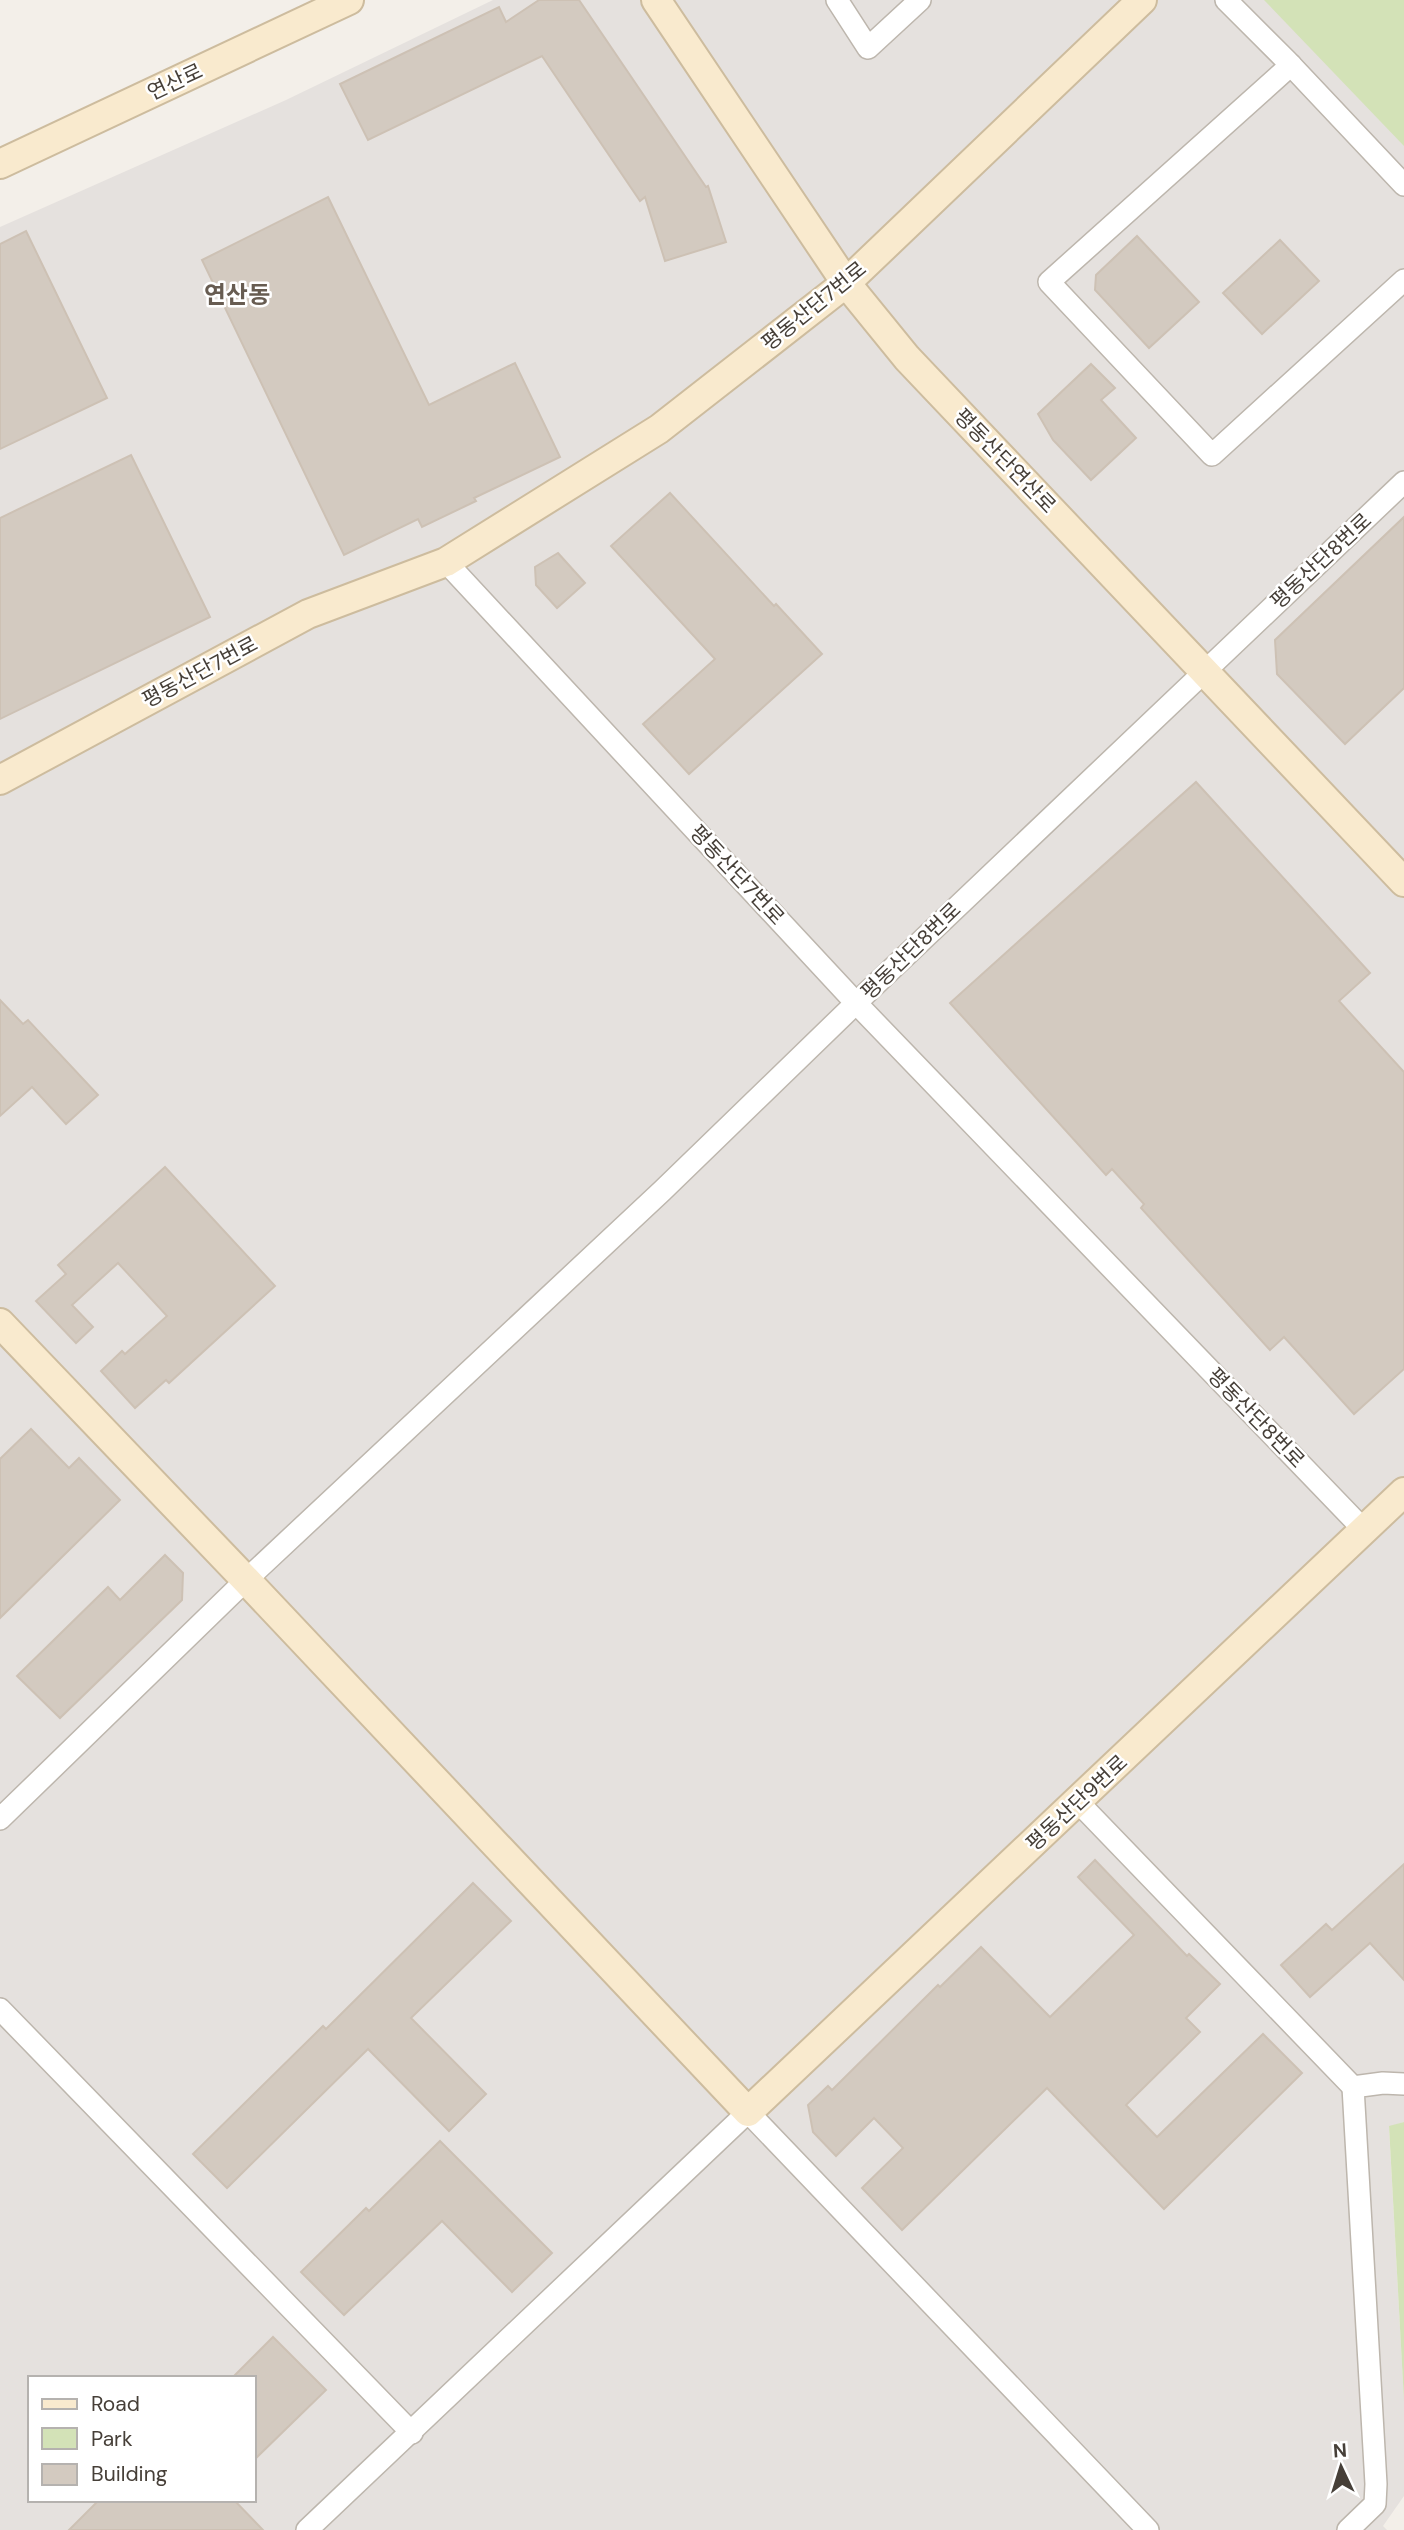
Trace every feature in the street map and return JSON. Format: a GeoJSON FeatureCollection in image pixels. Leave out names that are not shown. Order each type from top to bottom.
{"type":"FeatureCollection","features":[{"type":"Feature","properties":{"kind":"street","name":"연산로"},"geometry":{"type":"LineString","coordinates":[[0,164],[349,0]]}},
{"type":"Feature","properties":{"kind":"street","name":"평동산단연산로"},"geometry":{"type":"LineString","coordinates":[[656,0],[846,283],[907,358],[1404,882]]}},
{"type":"Feature","properties":{"kind":"street"},"geometry":{"type":"LineString","coordinates":[[837,0],[869,47],[920,0]]}},
{"type":"Feature","properties":{"kind":"street","name":"평동산단7번로"},"geometry":{"type":"LineString","coordinates":[[0,780],[308,614],[446,562],[659,429],[846,283],[1142,0]]}},
{"type":"Feature","properties":{"kind":"street"},"geometry":{"type":"LineString","coordinates":[[1226,0],[1404,185]]}},
{"type":"Feature","properties":{"kind":"street"},"geometry":{"type":"LineString","coordinates":[[1291,65],[1049,282],[1212,455],[1404,280]]}},
{"type":"Feature","properties":{"kind":"street","name":"평동산단8번로"},"geometry":{"type":"LineString","coordinates":[[1364,1530],[856,1003],[1404,482]]}},
{"type":"Feature","properties":{"kind":"street","name":"평동산단7번로"},"geometry":{"type":"LineString","coordinates":[[446,562],[856,1003]]}},
{"type":"Feature","properties":{"kind":"street"},"geometry":{"type":"LineString","coordinates":[[0,1819],[246,1580],[662,1191],[856,1003]]}},
{"type":"Feature","properties":{"kind":"street"},"geometry":{"type":"LineString","coordinates":[[0,1323],[1148,2530]]}},
{"type":"Feature","properties":{"kind":"street","name":"평동산단9번로"},"geometry":{"type":"LineString","coordinates":[[748,2112],[1404,1492]]}},
{"type":"Feature","properties":{"kind":"street"},"geometry":{"type":"LineString","coordinates":[[1078,1802],[1353,2087],[1376,2484],[1374,2504],[1348,2530]]}},
{"type":"Feature","properties":{"kind":"street"},"geometry":{"type":"LineString","coordinates":[[0,2009],[411,2433]]}},
{"type":"Feature","properties":{"kind":"street"},"geometry":{"type":"LineString","coordinates":[[1353,2087],[1384,2083],[1404,2084]]}},
{"type":"Feature","properties":{"kind":"street"},"geometry":{"type":"LineString","coordinates":[[307,2530],[748,2112]]}},
{"type":"Feature","properties":{"kind":"shaded area"},"geometry":{"type":"Polygon","coordinates":[[[493,0],[1404,0],[1404,2122],[1389,2127],[1404,2401],[1404,2496],[1383,2526],[1387,2530],[0,2530],[0,227],[286,100],[493,0]]]}},
{"type":"Feature","properties":{"kind":"green space"},"geometry":{"type":"Polygon","coordinates":[[[1264,0],[1404,0],[1404,146],[1264,0]]]}},
{"type":"Feature","properties":{"kind":"green space"},"geometry":{"type":"Polygon","coordinates":[[[1404,2122],[1404,2401],[1389,2126],[1404,2122]]]}},
{"type":"Feature","properties":{"kind":"building"},"geometry":{"type":"Polygon","coordinates":[[[539,0],[579,0],[706,187],[708,186],[726,242],[665,261],[645,197],[640,201],[542,56],[368,140],[340,84],[499,7],[506,22],[539,0]]]}},
{"type":"Feature","properties":{"kind":"building"},"geometry":{"type":"Polygon","coordinates":[[[328,197],[429,405],[515,363],[560,457],[474,498],[476,501],[422,527],[418,519],[344,555],[202,260],[328,197]]]}},
{"type":"Feature","properties":{"kind":"building"},"geometry":{"type":"Polygon","coordinates":[[[26,231],[107,398],[0,449],[0,244],[26,231]]]}},
{"type":"Feature","properties":{"kind":"building"},"geometry":{"type":"Polygon","coordinates":[[[1137,236],[1199,302],[1149,348],[1095,290],[1096,275],[1137,236]]]}},
{"type":"Feature","properties":{"kind":"building"},"geometry":{"type":"Polygon","coordinates":[[[1280,240],[1319,281],[1262,334],[1223,293],[1280,240]]]}},
{"type":"Feature","properties":{"kind":"building"},"geometry":{"type":"Polygon","coordinates":[[[1091,364],[1115,388],[1101,400],[1136,438],[1091,480],[1053,440],[1038,414],[1091,364]]]}},
{"type":"Feature","properties":{"kind":"building"},"geometry":{"type":"Polygon","coordinates":[[[131,455],[210,617],[0,719],[0,518],[131,455]]]}},
{"type":"Feature","properties":{"kind":"building"},"geometry":{"type":"Polygon","coordinates":[[[670,493],[822,654],[689,774],[643,724],[715,659],[611,546],[670,493]]]}},
{"type":"Feature","properties":{"kind":"building"},"geometry":{"type":"Polygon","coordinates":[[[1404,517],[1404,688],[1345,744],[1277,674],[1275,640],[1404,517]]]}},
{"type":"Feature","properties":{"kind":"building"},"geometry":{"type":"Polygon","coordinates":[[[558,553],[585,583],[557,608],[536,585],[535,567],[558,553]]]}},
{"type":"Feature","properties":{"kind":"building"},"geometry":{"type":"Polygon","coordinates":[[[1196,782],[1370,973],[1339,1001],[1404,1072],[1404,1369],[1354,1414],[1284,1337],[1270,1350],[1141,1208],[1144,1204],[1112,1169],[1106,1175],[950,1003],[1196,782]]]}},
{"type":"Feature","properties":{"kind":"building"},"geometry":{"type":"Polygon","coordinates":[[[0,1000],[23,1024],[28,1020],[98,1095],[66,1124],[32,1087],[0,1116],[0,1000]]]}},
{"type":"Feature","properties":{"kind":"building"},"geometry":{"type":"Polygon","coordinates":[[[165,1167],[275,1286],[169,1383],[166,1380],[135,1408],[101,1371],[122,1351],[125,1354],[167,1316],[118,1263],[72,1305],[93,1327],[76,1343],[36,1301],[66,1274],[58,1265],[165,1167]]]}},
{"type":"Feature","properties":{"kind":"building"},"geometry":{"type":"Polygon","coordinates":[[[31,1429],[69,1468],[79,1458],[120,1500],[0,1618],[0,1459],[31,1429]]]}},
{"type":"Feature","properties":{"kind":"building"},"geometry":{"type":"Polygon","coordinates":[[[165,1555],[183,1573],[182,1600],[60,1718],[17,1676],[108,1587],[120,1600],[165,1555]]]}},
{"type":"Feature","properties":{"kind":"building"},"geometry":{"type":"Polygon","coordinates":[[[1095,1860],[1187,1956],[1189,1954],[1220,1984],[1186,2018],[1200,2032],[1126,2105],[1157,2137],[1263,2034],[1302,2073],[1164,2209],[1047,2088],[902,2230],[862,2188],[903,2148],[874,2118],[836,2156],[813,2132],[808,2105],[828,2086],[832,2090],[938,1985],[940,1987],[981,1947],[1050,2017],[1134,1935],[1078,1877],[1095,1860]]]}},
{"type":"Feature","properties":{"kind":"building"},"geometry":{"type":"Polygon","coordinates":[[[1404,1864],[1404,1980],[1370,1943],[1310,1997],[1281,1965],[1326,1924],[1332,1930],[1404,1864]]]}},
{"type":"Feature","properties":{"kind":"building"},"geometry":{"type":"Polygon","coordinates":[[[473,1883],[511,1921],[411,2018],[486,2094],[449,2131],[368,2049],[227,2188],[193,2154],[323,2026],[326,2029],[473,1883]]]}},
{"type":"Feature","properties":{"kind":"building"},"geometry":{"type":"Polygon","coordinates":[[[440,2141],[552,2253],[512,2292],[442,2221],[344,2315],[301,2272],[366,2208],[369,2211],[440,2141]]]}},
{"type":"Feature","properties":{"kind":"building"},"geometry":{"type":"Polygon","coordinates":[[[273,2337],[326,2390],[256,2458],[256,2376],[234,2376],[273,2337]]]}},
{"type":"Feature","properties":{"kind":"building"},"geometry":{"type":"Polygon","coordinates":[[[97,2502],[236,2502],[263,2530],[69,2530],[97,2502]]]}},
{"type":"Feature","properties":{"kind":"district","name":"연산동"},"geometry":{"type":"Point","coordinates":[237,295]}}]}
